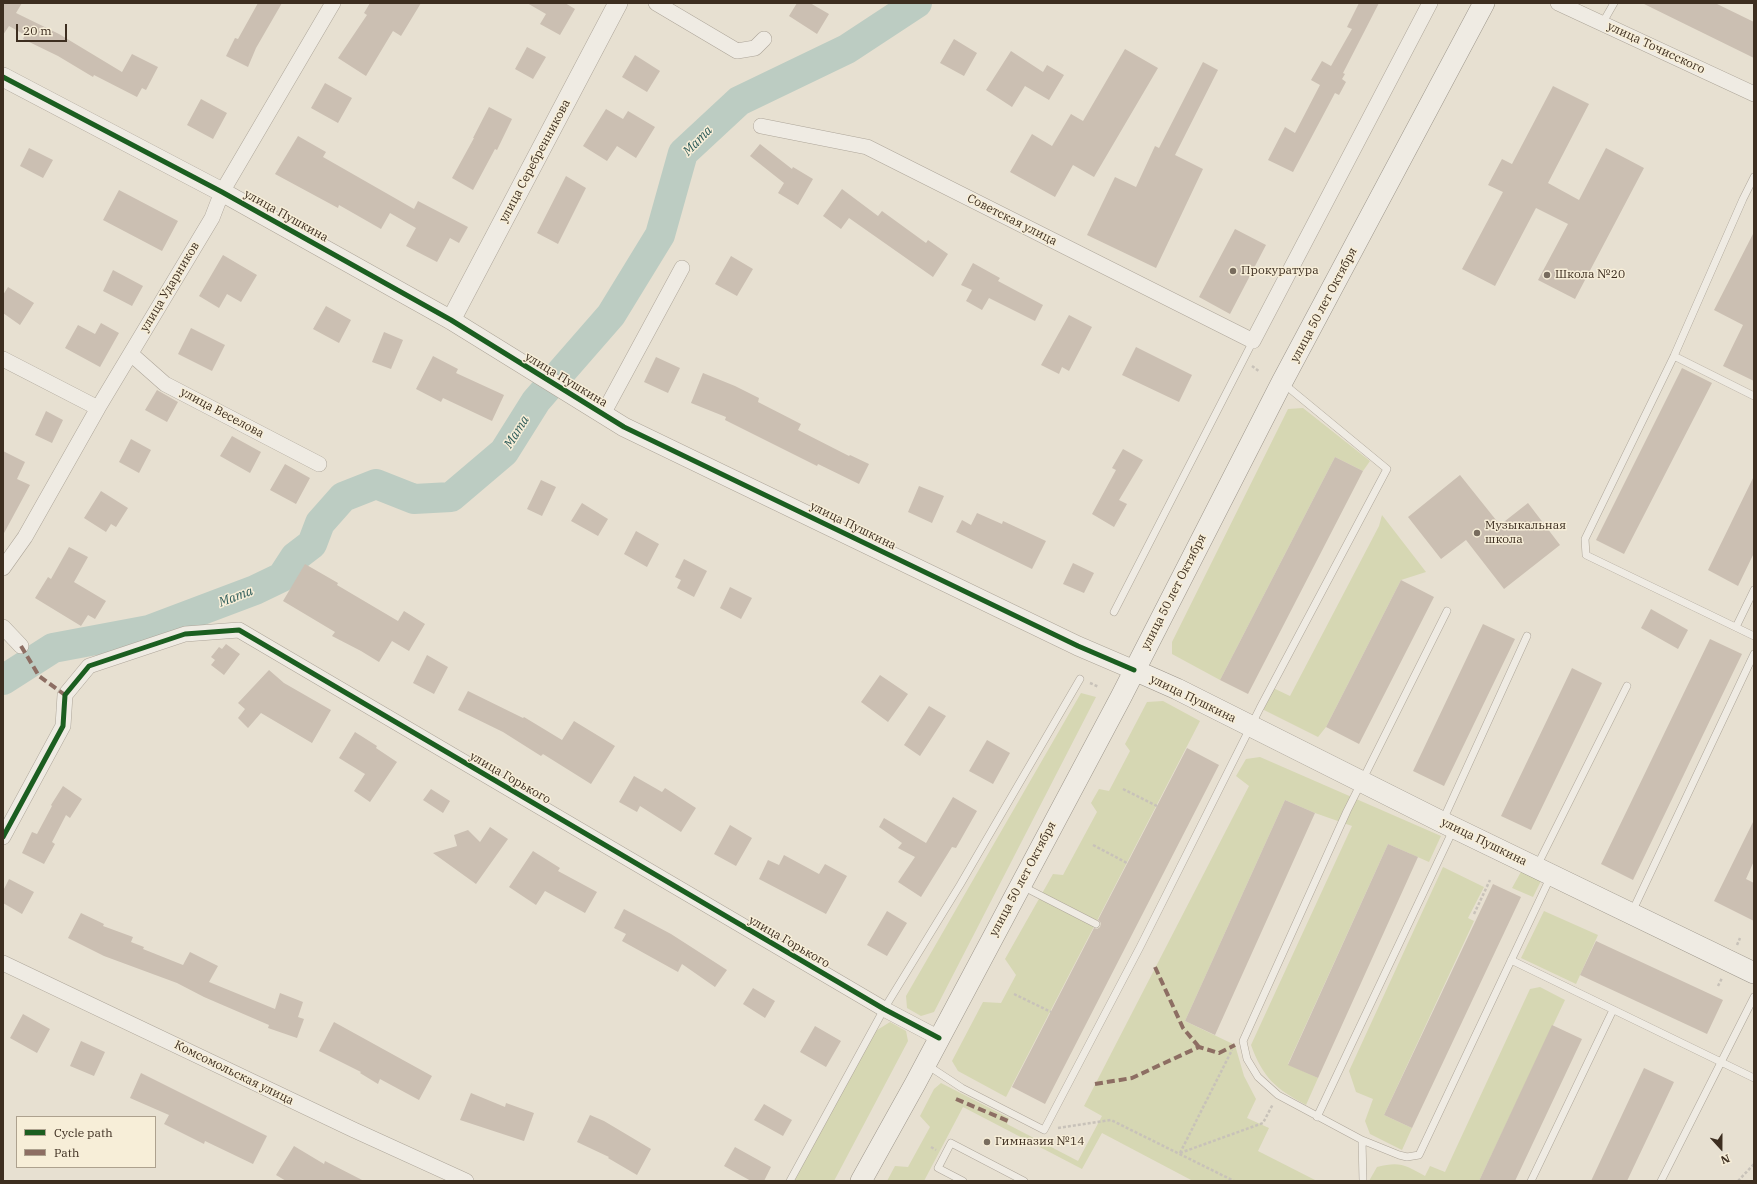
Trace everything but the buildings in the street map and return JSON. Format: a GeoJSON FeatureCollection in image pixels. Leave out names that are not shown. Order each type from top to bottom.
{"type":"FeatureCollection","features":[{"type":"Feature","properties":{"kind":"main road","name":"улица 50 лет Октября"},"geometry":{"type":"LineString","coordinates":[[861,1181],[939,1038],[1134,670],[1282,382],[1484,3]]}},
{"type":"Feature","properties":{"kind":"main road","name":"улица Пушкина"},"geometry":{"type":"LineString","coordinates":[[1134,670],[1448,825],[1754,973]]}},
{"type":"Feature","properties":{"kind":"street","name":"улица Ударников"},"geometry":{"type":"LineString","coordinates":[[3,568],[25,537],[98,408],[212,218],[222,192],[333,3]]}},
{"type":"Feature","properties":{"kind":"street","name":"улица Серебренникова"},"geometry":{"type":"LineString","coordinates":[[451,320],[618,3]]}},
{"type":"Feature","properties":{"kind":"street"},"geometry":{"type":"LineString","coordinates":[[656,3],[737,51],[755,48],[764,39]]}},
{"type":"Feature","properties":{"kind":"street"},"geometry":{"type":"LineString","coordinates":[[1253,341],[1430,3]]}},
{"type":"Feature","properties":{"kind":"street","name":"улица Точисского"},"geometry":{"type":"LineString","coordinates":[[1558,3],[1754,94]]}},
{"type":"Feature","properties":{"kind":"street","name":"улица Пушкина"},"geometry":{"type":"LineString","coordinates":[[3,77],[222,192],[451,320],[624,427],[1083,648],[1134,670]]}},
{"type":"Feature","properties":{"kind":"street","name":"Советская улица"},"geometry":{"type":"LineString","coordinates":[[761,126],[867,147],[1253,341]]}},
{"type":"Feature","properties":{"kind":"street"},"geometry":{"type":"LineString","coordinates":[[603,414],[682,268]]}},
{"type":"Feature","properties":{"kind":"street","name":"улица Веселова"},"geometry":{"type":"LineString","coordinates":[[130,354],[165,384],[319,464]]}},
{"type":"Feature","properties":{"kind":"street"},"geometry":{"type":"LineString","coordinates":[[3,359],[98,408]]}},
{"type":"Feature","properties":{"kind":"street"},"geometry":{"type":"LineString","coordinates":[[3,627],[21,646]]}},
{"type":"Feature","properties":{"kind":"street","name":"улица Горького"},"geometry":{"type":"LineString","coordinates":[[3,837],[64,726],[65,695],[89,666],[185,634],[239,630],[884,1009],[939,1038]]}},
{"type":"Feature","properties":{"kind":"street","name":"Комсомольская улица"},"geometry":{"type":"LineString","coordinates":[[3,963],[354,1130],[466,1181]]}},
{"type":"Feature","properties":{"kind":"lane"},"geometry":{"type":"LineString","coordinates":[[1602,24],[1614,3]]}},
{"type":"Feature","properties":{"kind":"lane"},"geometry":{"type":"LineString","coordinates":[[1754,177],[1745,201],[1674,356],[1585,539],[1586,555],[1754,636]]}},
{"type":"Feature","properties":{"kind":"lane"},"geometry":{"type":"LineString","coordinates":[[1114,612],[1253,341]]}},
{"type":"Feature","properties":{"kind":"lane"},"geometry":{"type":"LineString","coordinates":[[1674,356],[1754,396]]}},
{"type":"Feature","properties":{"kind":"lane"},"geometry":{"type":"LineString","coordinates":[[925,1064],[962,1088],[1044,1130],[1251,727],[1387,469],[1282,382]]}},
{"type":"Feature","properties":{"kind":"lane"},"geometry":{"type":"LineString","coordinates":[[1736,627],[1754,590]]}},
{"type":"Feature","properties":{"kind":"lane"},"geometry":{"type":"LineString","coordinates":[[1447,612],[1361,782],[1242,1041],[1247,1059],[1258,1076],[1278,1094],[1317,1117],[1362,1140],[1399,1155],[1407,1157],[1419,1155],[1511,960],[1544,871],[1627,686]]}},
{"type":"Feature","properties":{"kind":"lane"},"geometry":{"type":"LineString","coordinates":[[1317,1117],[1448,825],[1527,636]]}},
{"type":"Feature","properties":{"kind":"lane"},"geometry":{"type":"LineString","coordinates":[[1632,914],[1754,654]]}},
{"type":"Feature","properties":{"kind":"lane"},"geometry":{"type":"LineString","coordinates":[[790,1181],[884,1009],[984,845],[1080,679]]}},
{"type":"Feature","properties":{"kind":"lane"},"geometry":{"type":"LineString","coordinates":[[1020,885],[1096,924]]}},
{"type":"Feature","properties":{"kind":"lane"},"geometry":{"type":"LineString","coordinates":[[1511,960],[1754,1078]]}},
{"type":"Feature","properties":{"kind":"lane"},"geometry":{"type":"LineString","coordinates":[[1661,1181],[1754,997]]}},
{"type":"Feature","properties":{"kind":"lane"},"geometry":{"type":"LineString","coordinates":[[1531,1181],[1613,1010]]}},
{"type":"Feature","properties":{"kind":"lane"},"geometry":{"type":"LineString","coordinates":[[1362,1140],[1363,1181]]}},
{"type":"Feature","properties":{"kind":"lane"},"geometry":{"type":"LineString","coordinates":[[963,1181],[938,1168],[951,1143],[1024,1181]]}},
{"type":"Feature","properties":{"kind":"path"},"geometry":{"type":"LineString","coordinates":[[1124,788],[1157,806]]}},
{"type":"Feature","properties":{"kind":"path"},"geometry":{"type":"LineString","coordinates":[[1093,845],[1128,863]]}},
{"type":"Feature","properties":{"kind":"path"},"geometry":{"type":"LineString","coordinates":[[1474,914],[1490,880]]}},
{"type":"Feature","properties":{"kind":"path"},"geometry":{"type":"LineString","coordinates":[[1718,986],[1722,975]]}},
{"type":"Feature","properties":{"kind":"path"},"geometry":{"type":"LineString","coordinates":[[1014,994],[1051,1012]]}},
{"type":"Feature","properties":{"kind":"path"},"geometry":{"type":"LineString","coordinates":[[1180,1153],[1235,1045],[1242,1041]]}},
{"type":"Feature","properties":{"kind":"path"},"geometry":{"type":"LineString","coordinates":[[1180,1153],[1263,1123],[1278,1094]]}},
{"type":"Feature","properties":{"kind":"path"},"geometry":{"type":"LineString","coordinates":[[1044,1130],[1111,1120],[1234,1181]]}},
{"type":"Feature","properties":{"kind":"path"},"geometry":{"type":"LineString","coordinates":[[1738,1181],[1754,1164]]}},
{"type":"Feature","properties":{"kind":"green space"},"geometry":{"type":"Polygon","coordinates":[[[1303,408],[1370,461],[1363,471],[1335,457],[1220,680],[1172,654],[1172,642],[1288,409],[1303,408]]]}},
{"type":"Feature","properties":{"kind":"green space"},"geometry":{"type":"Polygon","coordinates":[[[1382,515],[1426,572],[1401,580],[1326,727],[1318,737],[1260,708],[1271,687],[1290,696],[1379,526],[1382,515]]]}},
{"type":"Feature","properties":{"kind":"green space"},"geometry":{"type":"Polygon","coordinates":[[[1081,693],[1096,697],[934,1012],[921,1016],[907,1008],[906,996],[1081,693]]]}},
{"type":"Feature","properties":{"kind":"green space"},"geometry":{"type":"Polygon","coordinates":[[[1163,701],[1200,721],[1006,1097],[958,1071],[952,1061],[983,1002],[1001,1003],[1016,975],[1005,959],[1053,874],[1063,875],[1097,812],[1091,803],[1099,789],[1109,791],[1130,751],[1125,744],[1147,702],[1163,701]]]}},
{"type":"Feature","properties":{"kind":"green space"},"geometry":{"type":"Polygon","coordinates":[[[1260,757],[1441,836],[1429,862],[1388,844],[1288,1064],[1318,1078],[1306,1105],[1286,1094],[1272,1081],[1260,1066],[1251,1045],[1352,826],[1315,813],[1285,800],[1185,1021],[1235,1045],[1244,1076],[1256,1099],[1247,1118],[1269,1128],[1258,1151],[1317,1181],[1193,1181],[1102,1133],[1082,1169],[963,1107],[924,1181],[887,1181],[895,1166],[908,1167],[930,1127],[920,1116],[934,1089],[941,1083],[1009,1118],[1007,1124],[1078,1161],[1102,1116],[1084,1106],[1249,786],[1236,776],[1246,759],[1260,757]]]}},
{"type":"Feature","properties":{"kind":"green space"},"geometry":{"type":"Polygon","coordinates":[[[1443,867],[1484,887],[1468,918],[1474,921],[1384,1115],[1412,1128],[1402,1150],[1370,1134],[1365,1121],[1373,1099],[1356,1092],[1349,1071],[1443,867]]]}},
{"type":"Feature","properties":{"kind":"green space"},"geometry":{"type":"Polygon","coordinates":[[[1522,870],[1542,879],[1533,897],[1512,888],[1522,870]]]}},
{"type":"Feature","properties":{"kind":"green space"},"geometry":{"type":"Polygon","coordinates":[[[1544,911],[1598,935],[1576,984],[1521,958],[1544,911]]]}},
{"type":"Feature","properties":{"kind":"green space"},"geometry":{"type":"Polygon","coordinates":[[[1540,987],[1565,1000],[1479,1181],[1369,1181],[1377,1167],[1391,1164],[1402,1165],[1425,1176],[1430,1166],[1445,1172],[1530,989],[1540,987]]]}},
{"type":"Feature","properties":{"kind":"green space"},"geometry":{"type":"Polygon","coordinates":[[[890,1022],[906,1031],[908,1041],[834,1181],[794,1181],[874,1032],[890,1022]]]}},
{"type":"Feature","properties":{"kind":"waterway","name":"Мата"},"geometry":{"type":"LineString","coordinates":[[3,680],[53,648],[149,630],[255,590],[282,577],[295,557],[312,544],[320,523],[343,497],[376,484],[414,499],[451,497],[504,452],[536,401],[611,315],[660,235],[683,153],[739,101],[847,49],[917,3]]}},
{"type":"Feature","properties":{"kind":"marked path"},"geometry":{"type":"LineString","coordinates":[[21,646],[39,676],[65,695]]}},
{"type":"Feature","properties":{"kind":"marked path"},"geometry":{"type":"LineString","coordinates":[[1155,967],[1183,1028],[1199,1047]]}},
{"type":"Feature","properties":{"kind":"marked path"},"geometry":{"type":"LineString","coordinates":[[1095,1084],[1132,1078],[1199,1047],[1219,1053],[1235,1045]]}},
{"type":"Feature","properties":{"kind":"marked path"},"geometry":{"type":"LineString","coordinates":[[956,1099],[1008,1121]]}},
{"type":"Feature","properties":{"kind":"cycle path"},"geometry":{"type":"LineString","coordinates":[[3,77],[222,192],[451,320],[624,427],[1078,646],[1134,670]]}},
{"type":"Feature","properties":{"kind":"cycle path"},"geometry":{"type":"LineString","coordinates":[[3,837],[63,726],[65,695],[89,666],[185,634],[239,630],[884,1009],[939,1038]]}},
{"type":"Feature","properties":{"kind":"place","name":"Прокуратура"},"geometry":{"type":"Point","coordinates":[1233,271]}},
{"type":"Feature","properties":{"kind":"place","name":"Школа №20"},"geometry":{"type":"Point","coordinates":[1547,275]}},
{"type":"Feature","properties":{"kind":"place","name":"Музыкальная школа"},"geometry":{"type":"Point","coordinates":[1477,533]}},
{"type":"Feature","properties":{"kind":"place","name":"Гимназия №14"},"geometry":{"type":"Point","coordinates":[987,1142]}}]}
